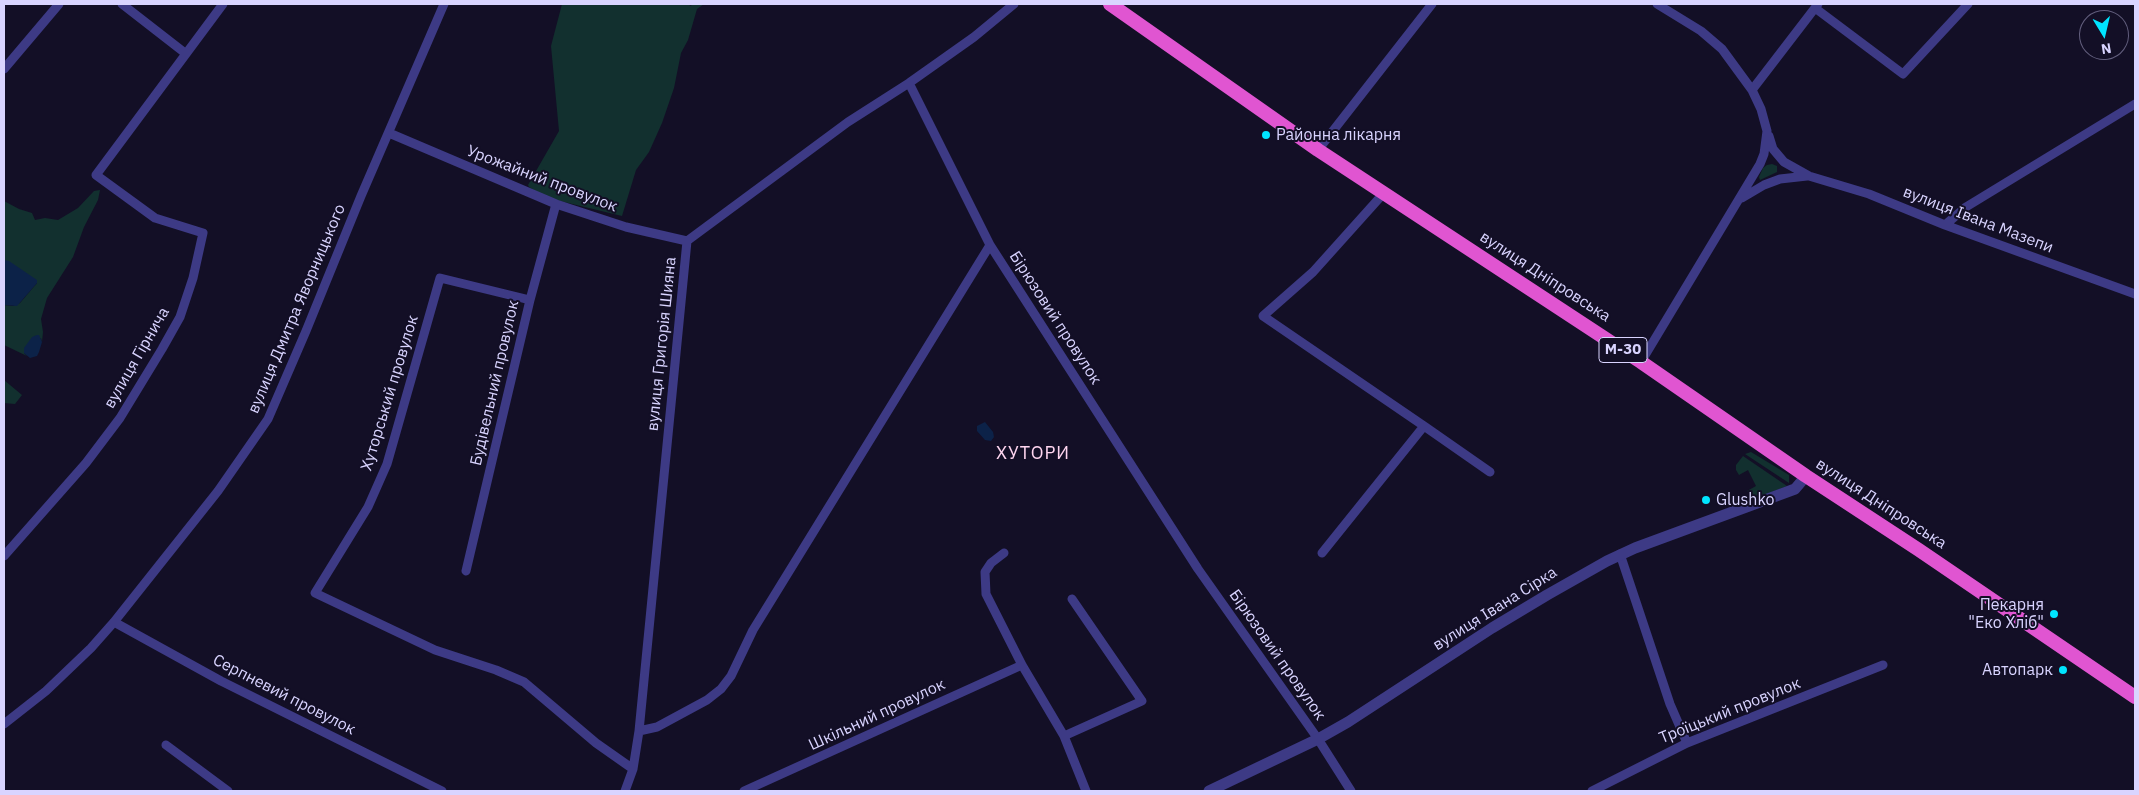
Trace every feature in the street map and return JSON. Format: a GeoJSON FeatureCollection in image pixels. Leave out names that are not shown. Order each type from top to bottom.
{"type":"FeatureCollection","features":[{"type":"Feature","properties":{"kind":"highway","name":"вулиця Дніпровська"},"geometry":{"type":"LineString","coordinates":[[1110,4],[1383,194],[1641,362],[1806,476],[1904,540],[2135,697]]}},
{"type":"Feature","properties":{"kind":"street"},"geometry":{"type":"LineString","coordinates":[[4,70],[59,4]]}},
{"type":"Feature","properties":{"kind":"street"},"geometry":{"type":"LineString","coordinates":[[122,4],[185,53]]}},
{"type":"Feature","properties":{"kind":"street","name":"вулиця Гірнича"},"geometry":{"type":"LineString","coordinates":[[4,556],[86,463],[120,418],[180,316],[194,278],[203,233],[155,218],[96,175],[223,4]]}},
{"type":"Feature","properties":{"kind":"street","name":"вулиця Дмитра Яворницького"},"geometry":{"type":"LineString","coordinates":[[4,724],[46,691],[91,648],[114,622],[218,491],[268,419],[444,4]]}},
{"type":"Feature","properties":{"kind":"street","name":"вулиця Григорія Шияна"},"geometry":{"type":"LineString","coordinates":[[625,791],[633,769],[640,731],[687,241],[848,122],[909,83],[974,37],[1014,4]]}},
{"type":"Feature","properties":{"kind":"street"},"geometry":{"type":"LineString","coordinates":[[1318,150],[1432,4]]}},
{"type":"Feature","properties":{"kind":"street","name":"вулиця Івана Мазепи"},"geometry":{"type":"LineString","coordinates":[[1657,4],[1701,31],[1722,49],[1752,90],[1761,109],[1773,149],[1790,166],[1809,176],[1869,194],[1945,225],[2135,294]]}},
{"type":"Feature","properties":{"kind":"street"},"geometry":{"type":"LineString","coordinates":[[1752,90],[1816,6],[1902,74],[1968,4]]}},
{"type":"Feature","properties":{"kind":"street"},"geometry":{"type":"LineString","coordinates":[[909,83],[990,245]]}},
{"type":"Feature","properties":{"kind":"street"},"geometry":{"type":"LineString","coordinates":[[1945,225],[1966,207],[2135,104]]}},
{"type":"Feature","properties":{"kind":"street","name":"вулиця Івана Мазепи"},"geometry":{"type":"LineString","coordinates":[[1641,362],[1760,164],[1766,146],[1767,131]]}},
{"type":"Feature","properties":{"kind":"street","name":"Урожайний провулок"},"geometry":{"type":"LineString","coordinates":[[389,133],[556,204],[626,227],[687,241]]}},
{"type":"Feature","properties":{"kind":"street","name":"вулиця Івана Мазепи"},"geometry":{"type":"LineString","coordinates":[[1740,200],[1764,185],[1780,179],[1809,176]]}},
{"type":"Feature","properties":{"kind":"street"},"geometry":{"type":"LineString","coordinates":[[1383,194],[1313,272],[1263,316],[1490,472]]}},
{"type":"Feature","properties":{"kind":"street","name":"Будівельний провулок"},"geometry":{"type":"LineString","coordinates":[[466,570],[530,300],[556,204]]}},
{"type":"Feature","properties":{"kind":"street","name":"Бірюзовий провулок"},"geometry":{"type":"LineString","coordinates":[[640,731],[657,727],[707,700],[721,689],[731,676],[752,630],[990,245],[1198,569],[1318,739],[1351,791]]}},
{"type":"Feature","properties":{"kind":"street","name":"Хуторський провулок"},"geometry":{"type":"LineString","coordinates":[[530,300],[440,278],[387,464],[368,507],[315,594],[435,650],[496,670],[524,682],[596,743],[633,769]]}},
{"type":"Feature","properties":{"kind":"street"},"geometry":{"type":"LineString","coordinates":[[1322,553],[1424,426]]}},
{"type":"Feature","properties":{"kind":"street","name":"вулиця Івана Сірка"},"geometry":{"type":"LineString","coordinates":[[1209,791],[1318,739],[1348,722],[1547,595],[1620,554],[1795,488],[1806,476]]}},
{"type":"Feature","properties":{"kind":"street"},"geometry":{"type":"LineString","coordinates":[[1004,553],[991,562],[985,572],[984,583],[988,599],[1022,665],[1064,736],[1086,791]]}},
{"type":"Feature","properties":{"kind":"street"},"geometry":{"type":"LineString","coordinates":[[1620,554],[1670,704],[1687,743]]}},
{"type":"Feature","properties":{"kind":"street"},"geometry":{"type":"LineString","coordinates":[[1064,736],[1142,701],[1072,599]]}},
{"type":"Feature","properties":{"kind":"street","name":"Серпневий провулок"},"geometry":{"type":"LineString","coordinates":[[114,622],[221,681],[442,791]]}},
{"type":"Feature","properties":{"kind":"street","name":"Шкільний провулок"},"geometry":{"type":"LineString","coordinates":[[744,791],[1022,665]]}},
{"type":"Feature","properties":{"kind":"street","name":"Троїцький провулок"},"geometry":{"type":"LineString","coordinates":[[1592,791],[1687,743],[1883,665]]}},
{"type":"Feature","properties":{"kind":"street"},"geometry":{"type":"LineString","coordinates":[[166,745],[228,791]]}},
{"type":"Feature","properties":{"kind":"green space"},"geometry":{"type":"Polygon","coordinates":[[[562,4],[687,4],[691,6],[692,4],[704,4],[697,9],[688,40],[681,53],[674,88],[662,123],[649,152],[636,170],[622,216],[560,201],[540,194],[528,185],[559,131],[551,46],[562,4]]]}},
{"type":"Feature","properties":{"kind":"green space"},"geometry":{"type":"Polygon","coordinates":[[[1772,164],[1777,166],[1777,172],[1760,180],[1759,177],[1763,168],[1772,164]]]}},
{"type":"Feature","properties":{"kind":"green space"},"geometry":{"type":"Polygon","coordinates":[[[100,190],[98,200],[84,227],[73,257],[47,298],[41,319],[42,342],[41,338],[24,353],[27,356],[4,345],[4,305],[13,306],[20,303],[37,283],[4,260],[4,201],[32,213],[35,220],[45,218],[58,220],[78,208],[94,191],[100,190]]]}},
{"type":"Feature","properties":{"kind":"green space"},"geometry":{"type":"Polygon","coordinates":[[[4,380],[22,395],[15,404],[4,403],[4,380]]]}},
{"type":"Feature","properties":{"kind":"green space"},"geometry":{"type":"Polygon","coordinates":[[[1751,452],[1789,475],[1789,483],[1745,454],[1751,452]]]}},
{"type":"Feature","properties":{"kind":"green space"},"geometry":{"type":"Polygon","coordinates":[[[1743,456],[1787,486],[1756,498],[1747,491],[1756,486],[1748,470],[1739,475],[1736,470],[1736,465],[1743,456]]]}},
{"type":"Feature","properties":{"kind":"water"},"geometry":{"type":"Polygon","coordinates":[[[4,260],[9,261],[37,280],[37,283],[17,306],[4,305],[4,260]]]}},
{"type":"Feature","properties":{"kind":"water"},"geometry":{"type":"Polygon","coordinates":[[[39,335],[42,342],[39,352],[37,356],[30,358],[24,353],[24,348],[32,337],[39,335]]]}},
{"type":"Feature","properties":{"kind":"water"},"geometry":{"type":"Polygon","coordinates":[[[985,422],[993,432],[994,437],[991,441],[985,440],[977,431],[977,426],[985,422]]]}},
{"type":"Feature","properties":{"kind":"place","name":"Районна лікарня"},"geometry":{"type":"Point","coordinates":[1266,135]}},
{"type":"Feature","properties":{"kind":"place","name":"Glushko"},"geometry":{"type":"Point","coordinates":[1706,500]}},
{"type":"Feature","properties":{"kind":"place","name":"Пекарня \"Еко Хліб\""},"geometry":{"type":"Point","coordinates":[2054,614]}},
{"type":"Feature","properties":{"kind":"place","name":"Автопарк"},"geometry":{"type":"Point","coordinates":[2063,670]}},
{"type":"Feature","properties":{"kind":"district","name":"ХУТОРИ"},"geometry":{"type":"Point","coordinates":[1033,454]}}]}
